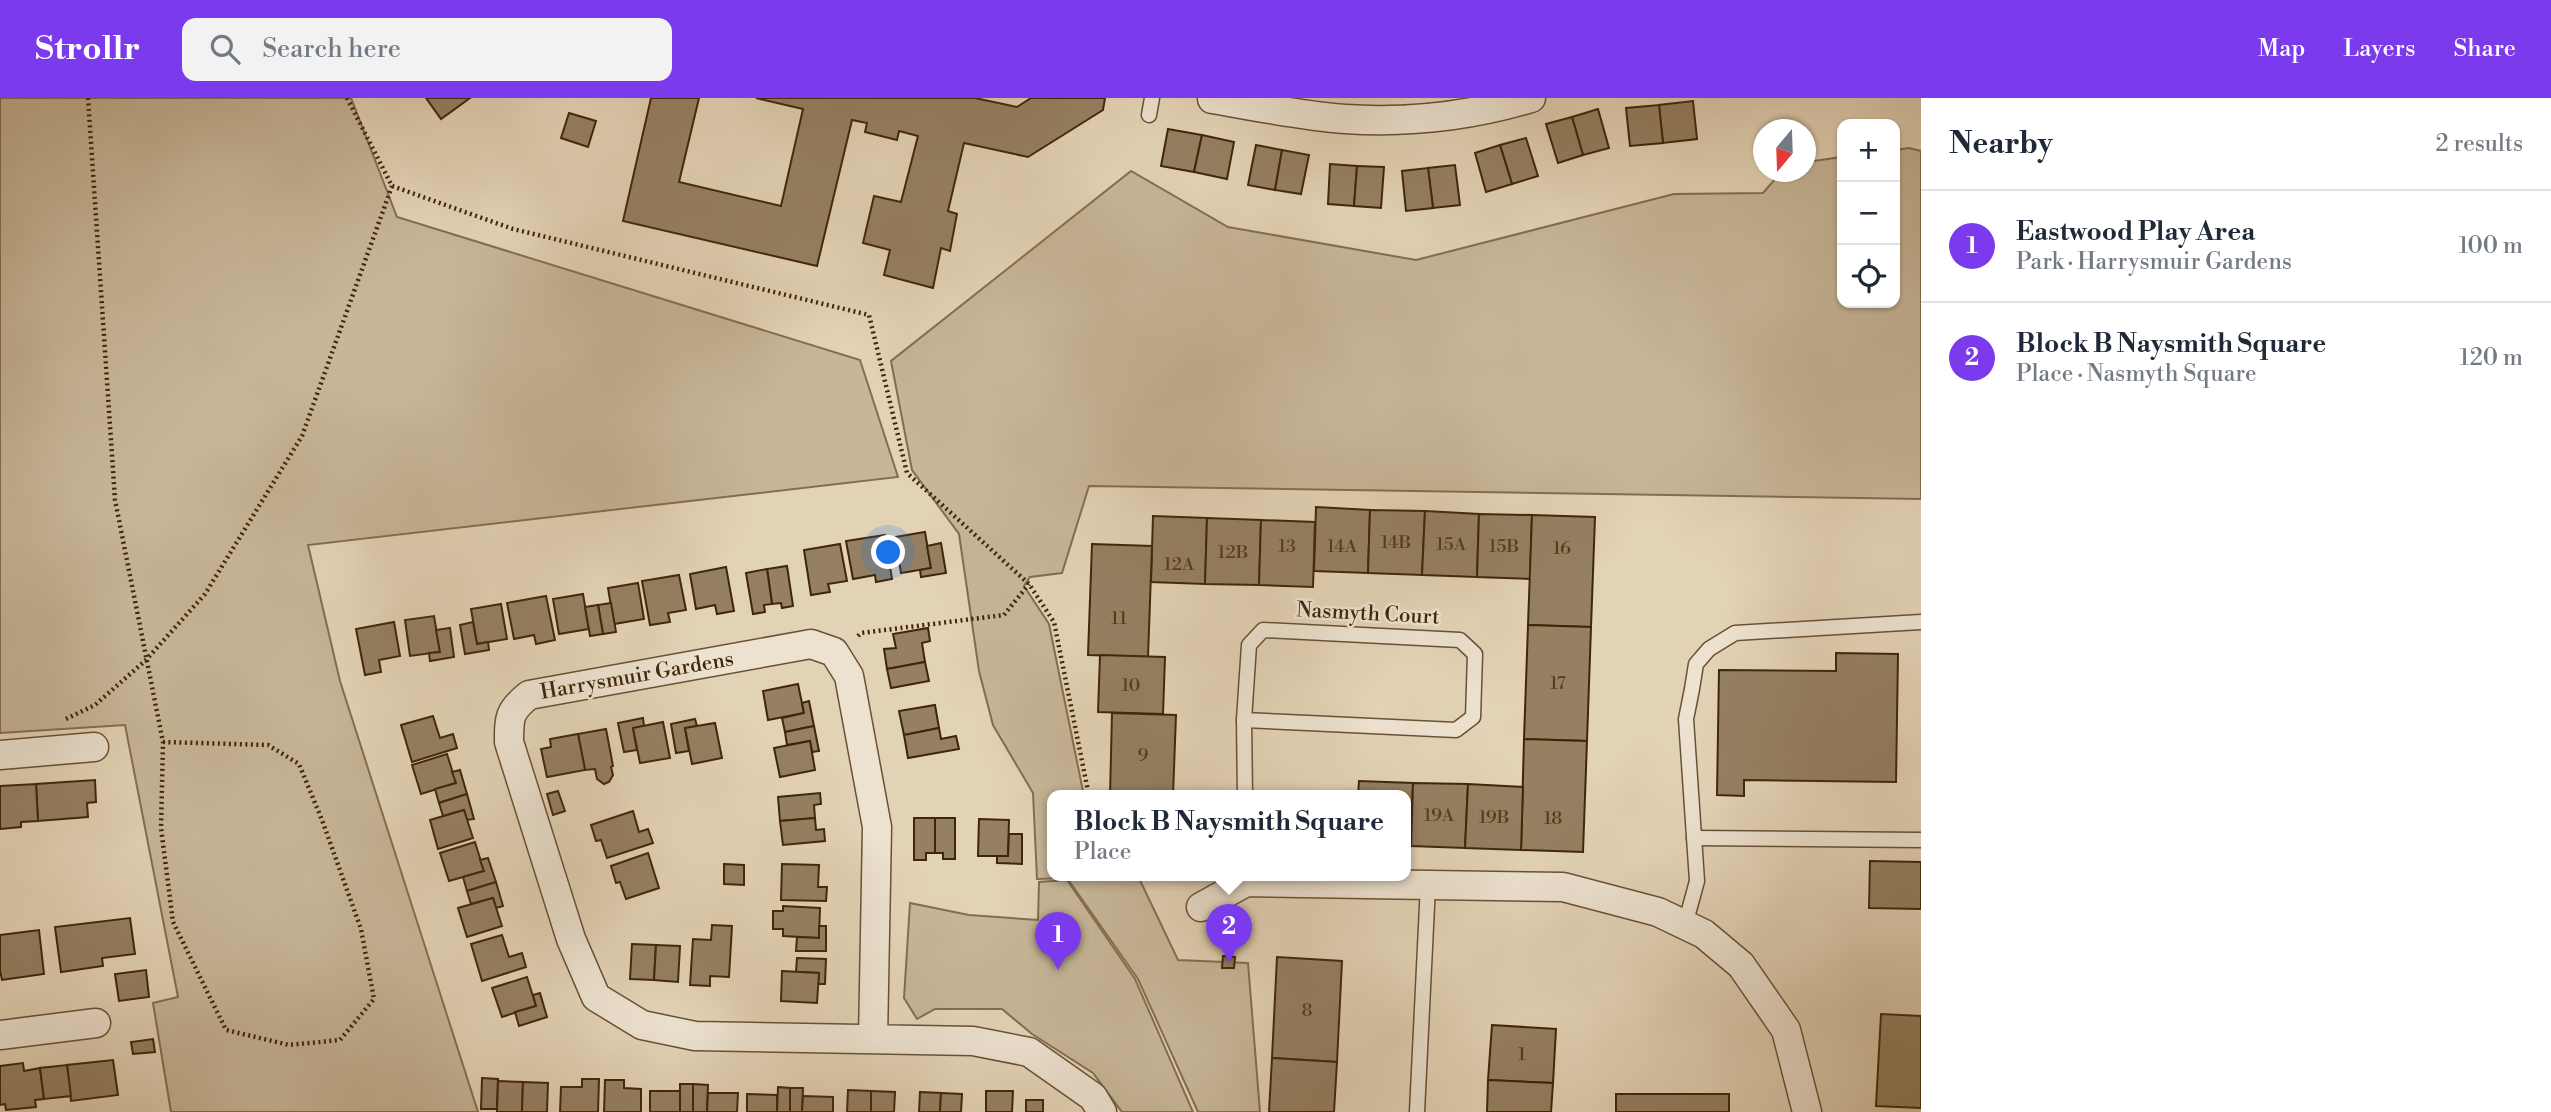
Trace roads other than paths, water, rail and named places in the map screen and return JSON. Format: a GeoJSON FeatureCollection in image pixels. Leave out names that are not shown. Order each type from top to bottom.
{"type":"FeatureCollection","features":[{"type":"Feature","properties":{"kind":"street"},"geometry":{"type":"LineString","coordinates":[[1208,99],[1282,104],[1344,119],[1422,109],[1498,108],[1531,98]]}},
{"type":"Feature","properties":{"kind":"street","name":"Harrysmuir Gardens"},"geometry":{"type":"LineString","coordinates":[[873,1039],[877,827],[849,676],[834,652],[811,644],[529,695],[514,707],[509,725],[509,742],[571,939],[596,997],[642,1025],[695,1036],[973,1041],[1030,1052],[1093,1097],[1102,1112]]}},
{"type":"Feature","properties":{"kind":"street"},"geometry":{"type":"LineString","coordinates":[[0,755],[94,747]]}},
{"type":"Feature","properties":{"kind":"street"},"geometry":{"type":"LineString","coordinates":[[1201,907],[1243,881]]}},
{"type":"Feature","properties":{"kind":"street"},"geometry":{"type":"LineString","coordinates":[[1307,881],[1563,887],[1658,912],[1704,934],[1741,965],[1786,1030],[1807,1112]]}},
{"type":"Feature","properties":{"kind":"street"},"geometry":{"type":"LineString","coordinates":[[0,1035],[96,1023]]}},
{"type":"Feature","properties":{"kind":"lane"},"geometry":{"type":"LineString","coordinates":[[1149,115],[1152,98]]}},
{"type":"Feature","properties":{"kind":"lane"},"geometry":{"type":"LineString","coordinates":[[1685,925],[1697,881],[1686,719],[1696,664],[1709,649],[1735,633],[1921,622]]}},
{"type":"Feature","properties":{"kind":"lane","name":"Nasmyth Court"},"geometry":{"type":"LineString","coordinates":[[1244,720],[1456,730],[1473,717],[1475,654],[1460,640],[1263,630],[1249,645],[1244,720],[1245,790]]}},
{"type":"Feature","properties":{"kind":"lane"},"geometry":{"type":"LineString","coordinates":[[1694,838],[1921,840]]}},
{"type":"Feature","properties":{"kind":"lane"},"geometry":{"type":"LineString","coordinates":[[1417,1112],[1428,885]]}},
{"type":"Feature","properties":{"kind":"place","name":"Block B Naysmith Square"},"geometry":{"type":"Point","coordinates":[1229,962]}},
{"type":"Feature","properties":{"kind":"place","name":"Eastwood Play Area"},"geometry":{"type":"Point","coordinates":[1058,970]}}]}
